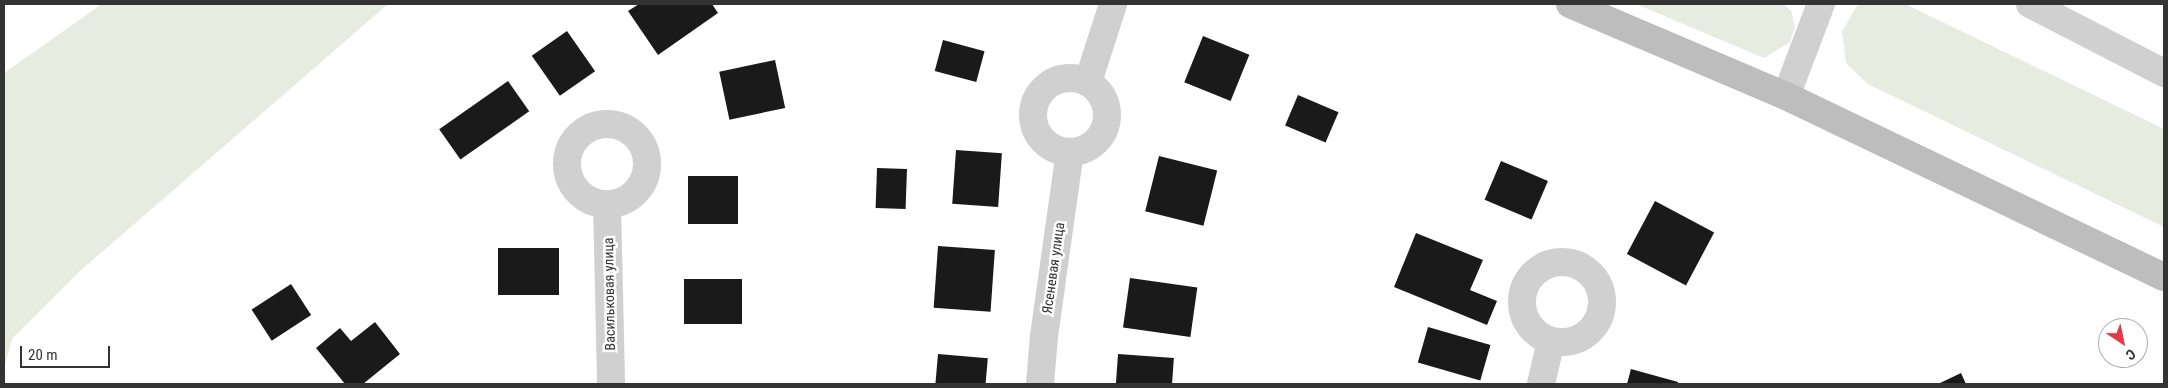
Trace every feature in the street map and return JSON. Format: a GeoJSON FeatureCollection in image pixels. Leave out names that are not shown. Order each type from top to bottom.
{"type":"FeatureCollection","features":[{"type":"Feature","properties":{"kind":"street"},"geometry":{"type":"LineString","coordinates":[[1088,82],[1113,4]]}},
{"type":"Feature","properties":{"kind":"street"},"geometry":{"type":"LineString","coordinates":[[1570,4],[1786,96],[2164,278]]}},
{"type":"Feature","properties":{"kind":"street"},"geometry":{"type":"LineString","coordinates":[[1786,96],[1822,4]]}},
{"type":"Feature","properties":{"kind":"street"},"geometry":{"type":"LineString","coordinates":[[2030,4],[2164,73]]}},
{"type":"Feature","properties":{"kind":"street"},"geometry":{"type":"LineString","coordinates":[[1076,78],[1088,82],[1104,100],[1106,124],[1093,144],[1070,152],[1047,144],[1036,129],[1033,111],[1036,100],[1052,82],[1076,78]]}},
{"type":"Feature","properties":{"kind":"street","name":"Ясеневая улица"},"geometry":{"type":"LineString","coordinates":[[1040,384],[1044,336],[1070,152]]}},
{"type":"Feature","properties":{"kind":"street","name":"Васильковая улица"},"geometry":{"type":"LineString","coordinates":[[607,204],[611,384]]}},
{"type":"Feature","properties":{"kind":"street"},"geometry":{"type":"LineString","coordinates":[[1541,384],[1551,341]]}},
{"type":"Feature","properties":{"kind":"shaded area"},"geometry":{"type":"Polygon","coordinates":[[[102,4],[388,4],[80,271],[12,339],[4,368],[4,73],[102,4]]]}},
{"type":"Feature","properties":{"kind":"shaded area"},"geometry":{"type":"Polygon","coordinates":[[[1636,4],[1783,4],[1791,11],[1795,27],[1790,42],[1764,58],[1636,4]]]}},
{"type":"Feature","properties":{"kind":"shaded area"},"geometry":{"type":"Polygon","coordinates":[[[1862,4],[1905,4],[2164,129],[2164,227],[1868,84],[1846,63],[1842,32],[1857,6],[1862,4]]]}},
{"type":"Feature","properties":{"kind":"building"},"geometry":{"type":"Polygon","coordinates":[[[639,4],[712,4],[718,13],[658,55],[628,11],[639,4]]]}},
{"type":"Feature","properties":{"kind":"building"},"geometry":{"type":"Polygon","coordinates":[[[567,31],[595,71],[560,96],[532,56],[567,31]]]}},
{"type":"Feature","properties":{"kind":"building"},"geometry":{"type":"Polygon","coordinates":[[[1203,36],[1249,55],[1231,101],[1184,82],[1203,36]]]}},
{"type":"Feature","properties":{"kind":"building"},"geometry":{"type":"Polygon","coordinates":[[[943,40],[985,51],[976,82],[935,71],[943,40]]]}},
{"type":"Feature","properties":{"kind":"building"},"geometry":{"type":"Polygon","coordinates":[[[775,60],[785,108],[729,120],[719,72],[775,60]]]}},
{"type":"Feature","properties":{"kind":"building"},"geometry":{"type":"Polygon","coordinates":[[[508,81],[529,111],[460,159],[439,129],[508,81]]]}},
{"type":"Feature","properties":{"kind":"building"},"geometry":{"type":"Polygon","coordinates":[[[1298,95],[1339,112],[1326,143],[1285,125],[1298,95]]]}},
{"type":"Feature","properties":{"kind":"building"},"geometry":{"type":"Polygon","coordinates":[[[956,150],[1002,153],[998,207],[952,204],[956,150]]]}},
{"type":"Feature","properties":{"kind":"building"},"geometry":{"type":"Polygon","coordinates":[[[1159,156],[1217,171],[1203,226],[1145,211],[1159,156]]]}},
{"type":"Feature","properties":{"kind":"building"},"geometry":{"type":"Polygon","coordinates":[[[1501,161],[1548,181],[1532,220],[1485,200],[1501,161]]]}},
{"type":"Feature","properties":{"kind":"building"},"geometry":{"type":"Polygon","coordinates":[[[877,168],[907,169],[906,209],[876,208],[877,168]]]}},
{"type":"Feature","properties":{"kind":"building"},"geometry":{"type":"Polygon","coordinates":[[[688,176],[738,176],[738,224],[688,224],[688,176]]]}},
{"type":"Feature","properties":{"kind":"building"},"geometry":{"type":"Polygon","coordinates":[[[1655,201],[1714,232],[1686,285],[1627,254],[1655,201]]]}},
{"type":"Feature","properties":{"kind":"building"},"geometry":{"type":"Polygon","coordinates":[[[1416,233],[1483,260],[1470,290],[1497,301],[1487,325],[1394,287],[1416,233]]]}},
{"type":"Feature","properties":{"kind":"building"},"geometry":{"type":"Polygon","coordinates":[[[938,246],[995,250],[991,312],[934,308],[938,246]]]}},
{"type":"Feature","properties":{"kind":"building"},"geometry":{"type":"Polygon","coordinates":[[[498,248],[559,248],[559,295],[498,295],[498,248]]]}},
{"type":"Feature","properties":{"kind":"building"},"geometry":{"type":"Polygon","coordinates":[[[1130,278],[1197,287],[1190,337],[1123,328],[1130,278]]]}},
{"type":"Feature","properties":{"kind":"building"},"geometry":{"type":"Polygon","coordinates":[[[684,279],[742,279],[742,324],[684,324],[684,279]]]}},
{"type":"Feature","properties":{"kind":"building"},"geometry":{"type":"Polygon","coordinates":[[[291,284],[311,315],[272,341],[252,310],[291,284]]]}},
{"type":"Feature","properties":{"kind":"building"},"geometry":{"type":"Polygon","coordinates":[[[375,322],[400,354],[363,384],[345,384],[316,348],[340,328],[351,341],[375,322]]]}},
{"type":"Feature","properties":{"kind":"building"},"geometry":{"type":"Polygon","coordinates":[[[1428,327],[1490,345],[1480,380],[1418,363],[1428,327]]]}},
{"type":"Feature","properties":{"kind":"building"},"geometry":{"type":"Polygon","coordinates":[[[938,354],[988,358],[986,384],[935,384],[938,354]]]}},
{"type":"Feature","properties":{"kind":"building"},"geometry":{"type":"Polygon","coordinates":[[[1118,354],[1174,358],[1172,384],[1116,384],[1118,354]]]}},
{"type":"Feature","properties":{"kind":"building"},"geometry":{"type":"Polygon","coordinates":[[[1631,369],[1678,382],[1678,384],[1627,384],[1631,369]]]}},
{"type":"Feature","properties":{"kind":"building"},"geometry":{"type":"Polygon","coordinates":[[[1961,373],[1966,384],[1938,384],[1961,373]]]}}]}
